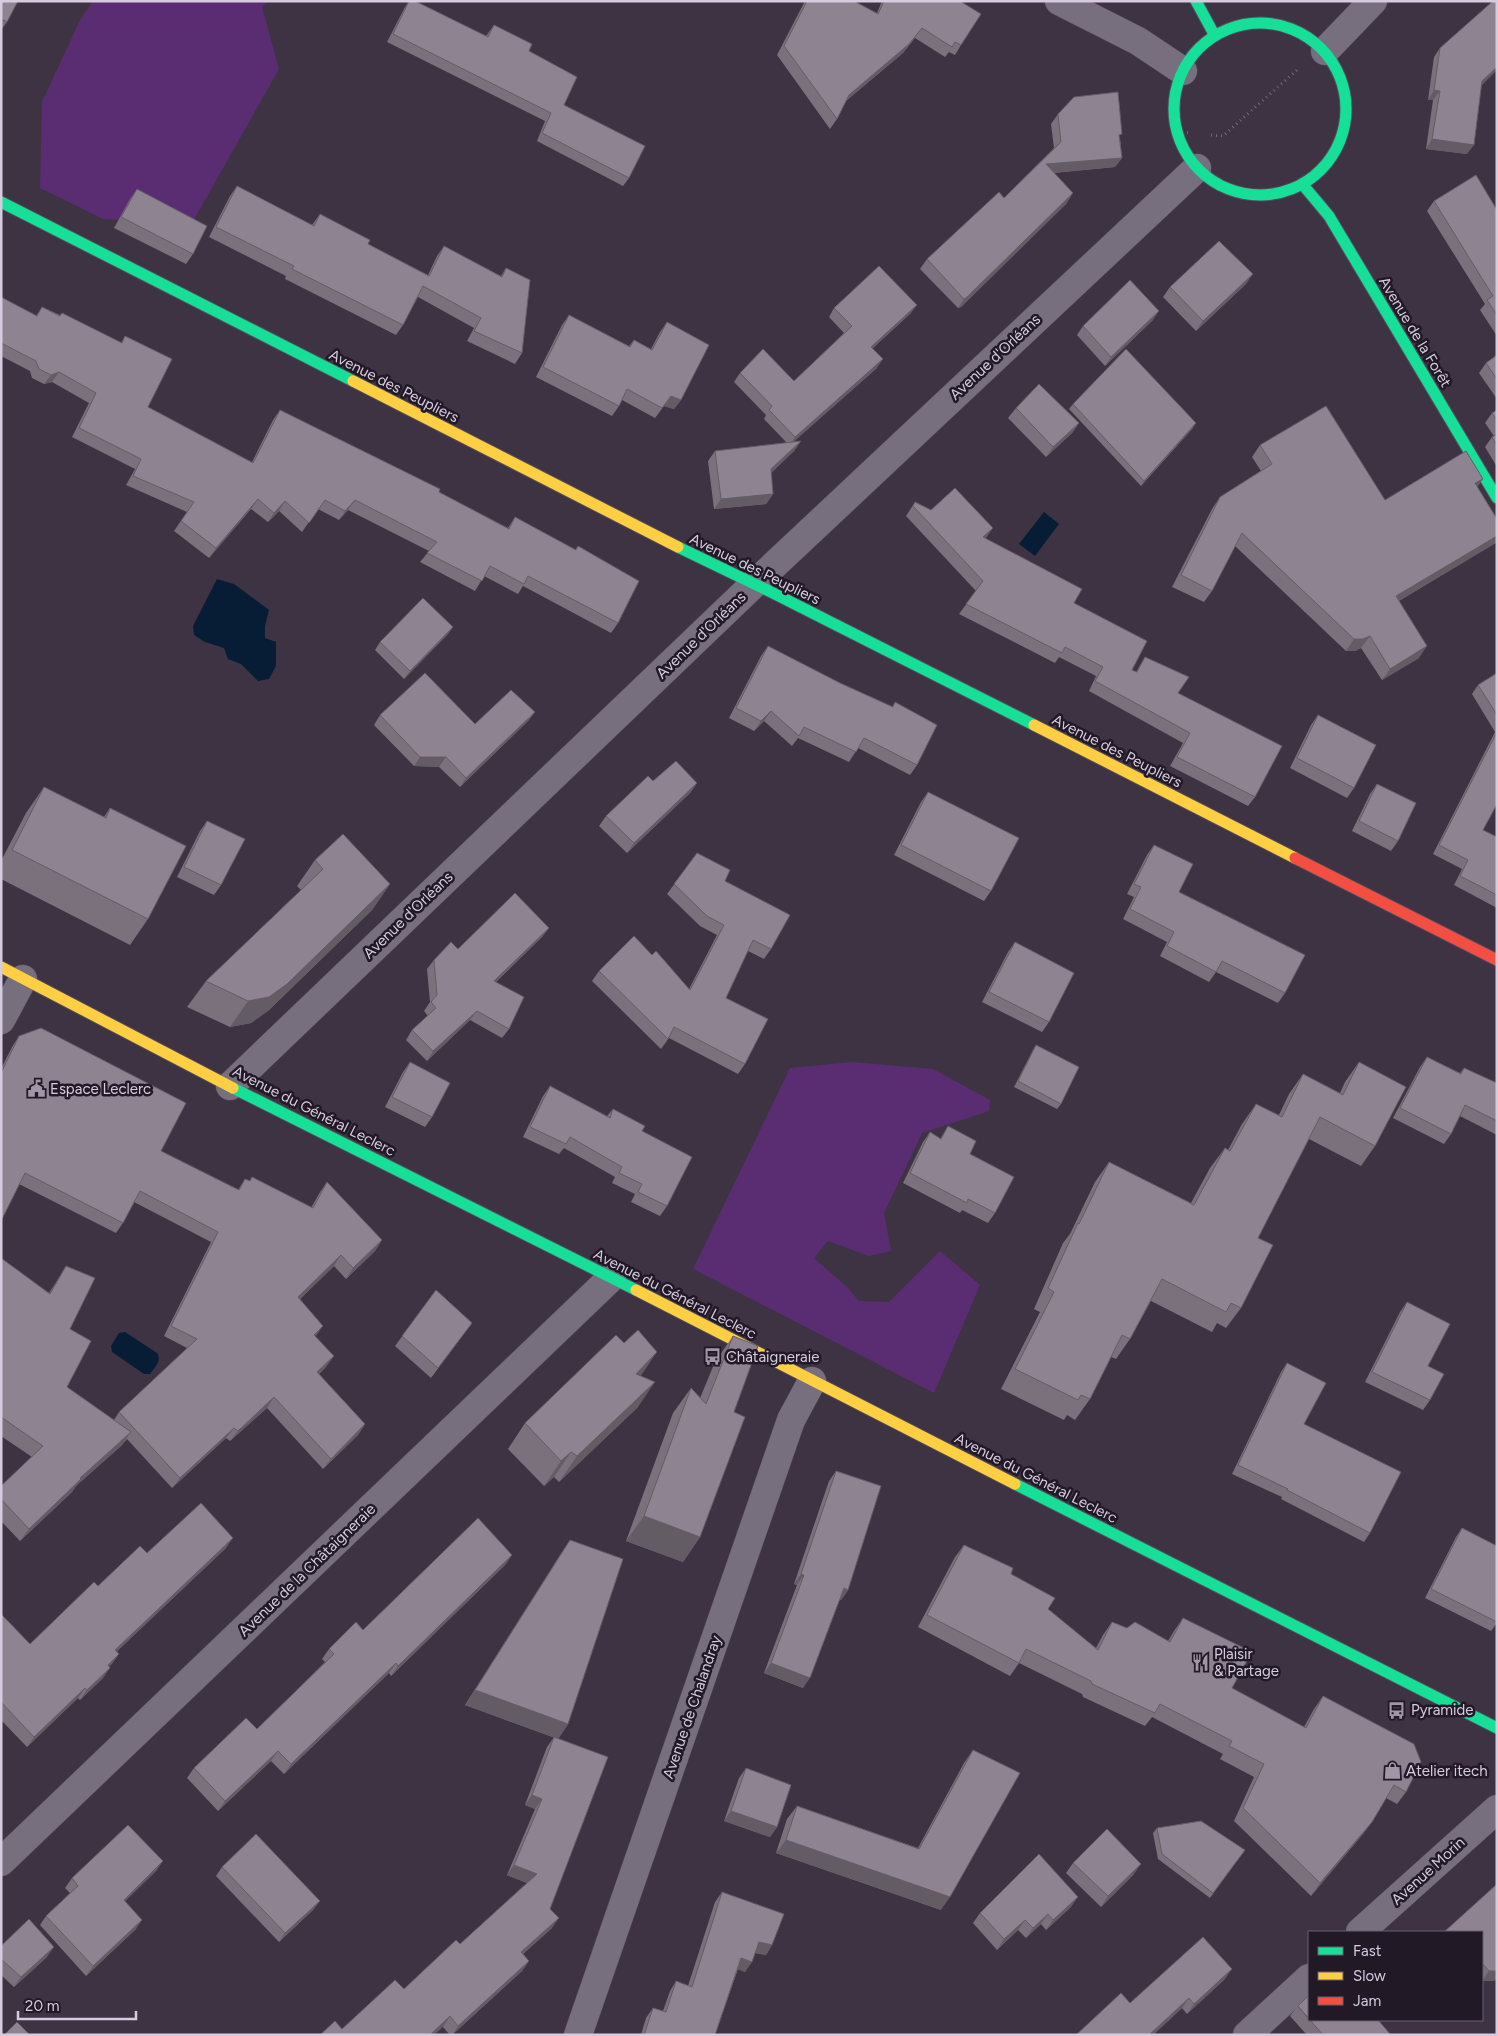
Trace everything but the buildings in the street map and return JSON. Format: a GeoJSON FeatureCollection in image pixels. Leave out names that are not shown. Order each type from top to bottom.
{"type":"FeatureCollection","features":[{"type":"Feature","properties":{"kind":"street"},"geometry":{"type":"LineString","coordinates":[[1059,1],[1138,41],[1182,71]]}},
{"type":"Feature","properties":{"kind":"street"},"geometry":{"type":"LineString","coordinates":[[1196,1],[1215,36]]}},
{"type":"Feature","properties":{"kind":"street"},"geometry":{"type":"LineString","coordinates":[[1325,51],[1373,1]]}},
{"type":"Feature","properties":{"kind":"street"},"geometry":{"type":"LineString","coordinates":[[1260,22],[1276,23],[1294,28],[1325,51],[1339,72],[1346,97],[1346,123],[1338,148],[1324,168],[1303,185],[1276,195],[1248,195],[1220,186],[1197,168],[1185,152],[1177,132],[1174,111],[1176,90],[1182,71],[1196,51],[1215,36],[1236,26],[1260,22]]}},
{"type":"Feature","properties":{"kind":"street","name":"Avenue d'Orléans"},"geometry":{"type":"LineString","coordinates":[[230,1086],[754,584],[1197,168]]}},
{"type":"Feature","properties":{"kind":"street","name":"Avenue de la Forêt"},"geometry":{"type":"LineString","coordinates":[[1303,185],[1329,216],[1497,498]]}},
{"type":"Feature","properties":{"kind":"street","name":"Avenue des Peupliers"},"geometry":{"type":"LineString","coordinates":[[1,202],[700,559],[754,584],[1497,960]]}},
{"type":"Feature","properties":{"kind":"street"},"geometry":{"type":"LineString","coordinates":[[1,1020],[12,973]]}},
{"type":"Feature","properties":{"kind":"street","name":"Avenue du Général Leclerc"},"geometry":{"type":"LineString","coordinates":[[12,973],[230,1086],[812,1381],[1495,1723]]}},
{"type":"Feature","properties":{"kind":"street","name":"Avenue de la Châtaigneraie"},"geometry":{"type":"LineString","coordinates":[[1,1862],[612,1278]]}},
{"type":"Feature","properties":{"kind":"street","name":"Avenue de Chalandray"},"geometry":{"type":"LineString","coordinates":[[581,2025],[791,1420],[812,1381]]}},
{"type":"Feature","properties":{"kind":"street","name":"Avenue Morin"},"geometry":{"type":"LineString","coordinates":[[1361,1931],[1497,1809]]}},
{"type":"Feature","properties":{"kind":"street"},"geometry":{"type":"LineString","coordinates":[[1247,2035],[1308,1979]]}},
{"type":"Feature","properties":{"kind":"street"},"geometry":{"type":"LineString","coordinates":[[563,2035],[581,2025]]}},
{"type":"Feature","properties":{"kind":"path"},"geometry":{"type":"LineString","coordinates":[[1205,134],[1223,136],[1299,69],[1294,28]]}},
{"type":"Feature","properties":{"kind":"path"},"geometry":{"type":"LineString","coordinates":[[1177,132],[1195,134]]}},
{"type":"Feature","properties":{"kind":"shaded area"},"geometry":{"type":"Polygon","coordinates":[[[93,1],[268,1],[262,7],[279,69],[192,223],[103,219],[40,188],[42,102],[79,22],[93,1]]]}},
{"type":"Feature","properties":{"kind":"shaded area"},"geometry":{"type":"Polygon","coordinates":[[[852,1062],[933,1069],[990,1100],[989,1111],[922,1133],[884,1213],[891,1251],[869,1256],[828,1241],[814,1258],[847,1287],[859,1301],[889,1302],[940,1251],[980,1285],[934,1393],[693,1269],[790,1068],[852,1062]]]}},
{"type":"Feature","properties":{"kind":"water"},"geometry":{"type":"Polygon","coordinates":[[[1044,512],[1059,524],[1035,556],[1019,544],[1044,512]]]}},
{"type":"Feature","properties":{"kind":"water"},"geometry":{"type":"Polygon","coordinates":[[[217,579],[234,584],[269,610],[265,626],[265,638],[276,642],[276,666],[269,679],[258,681],[241,664],[228,659],[224,648],[205,642],[194,635],[193,626],[217,579]]]}},
{"type":"Feature","properties":{"kind":"water"},"geometry":{"type":"Polygon","coordinates":[[[125,1332],[157,1353],[159,1359],[150,1374],[144,1374],[112,1352],[111,1346],[119,1333],[125,1332]]]}},
{"type":"Feature","properties":{"kind":"traffic: fast"},"geometry":{"type":"LineString","coordinates":[[1196,1],[1215,36]]}},
{"type":"Feature","properties":{"kind":"traffic: fast"},"geometry":{"type":"LineString","coordinates":[[1268,23],[1277,24],[1301,33],[1315,42],[1327,54],[1340,76],[1345,92],[1346,109],[1345,126],[1340,142],[1327,164],[1315,176],[1293,189],[1277,194],[1252,195],[1243,194],[1219,185],[1205,176],[1193,164],[1180,142],[1175,126],[1174,101],[1175,92],[1184,68],[1193,54],[1205,42],[1227,29],[1243,24],[1268,23]]}},
{"type":"Feature","properties":{"kind":"traffic: fast"},"geometry":{"type":"LineString","coordinates":[[1303,185],[1329,216],[1497,498]]}},
{"type":"Feature","properties":{"kind":"traffic: fast"},"geometry":{"type":"LineString","coordinates":[[1,202],[353,381]]}},
{"type":"Feature","properties":{"kind":"traffic: fast"},"geometry":{"type":"LineString","coordinates":[[678,547],[1034,725]]}},
{"type":"Feature","properties":{"kind":"traffic: fast"},"geometry":{"type":"LineString","coordinates":[[233,1088],[636,1290]]}},
{"type":"Feature","properties":{"kind":"traffic: fast"},"geometry":{"type":"LineString","coordinates":[[1015,1484],[1497,1728]]}},
{"type":"Feature","properties":{"kind":"traffic: slow"},"geometry":{"type":"LineString","coordinates":[[353,381],[678,547]]}},
{"type":"Feature","properties":{"kind":"traffic: slow"},"geometry":{"type":"LineString","coordinates":[[1034,725],[1295,858]]}},
{"type":"Feature","properties":{"kind":"traffic: slow"},"geometry":{"type":"LineString","coordinates":[[1,967],[233,1088]]}},
{"type":"Feature","properties":{"kind":"traffic: slow"},"geometry":{"type":"LineString","coordinates":[[636,1290],[1015,1484]]}},
{"type":"Feature","properties":{"kind":"traffic: jam"},"geometry":{"type":"LineString","coordinates":[[1295,858],[1497,960]]}},
{"type":"Feature","properties":{"kind":"place","name":"Espace Leclerc"},"geometry":{"type":"Point","coordinates":[36,1089]}},
{"type":"Feature","properties":{"kind":"place","name":"Châtaigneraie"},"geometry":{"type":"Point","coordinates":[712,1357]}},
{"type":"Feature","properties":{"kind":"place","name":"Plaisir & Partage"},"geometry":{"type":"Point","coordinates":[1200,1663]}},
{"type":"Feature","properties":{"kind":"place","name":"Pyramide"},"geometry":{"type":"Point","coordinates":[1397,1710]}},
{"type":"Feature","properties":{"kind":"place","name":"Atelier itech"},"geometry":{"type":"Point","coordinates":[1392,1771]}}]}
